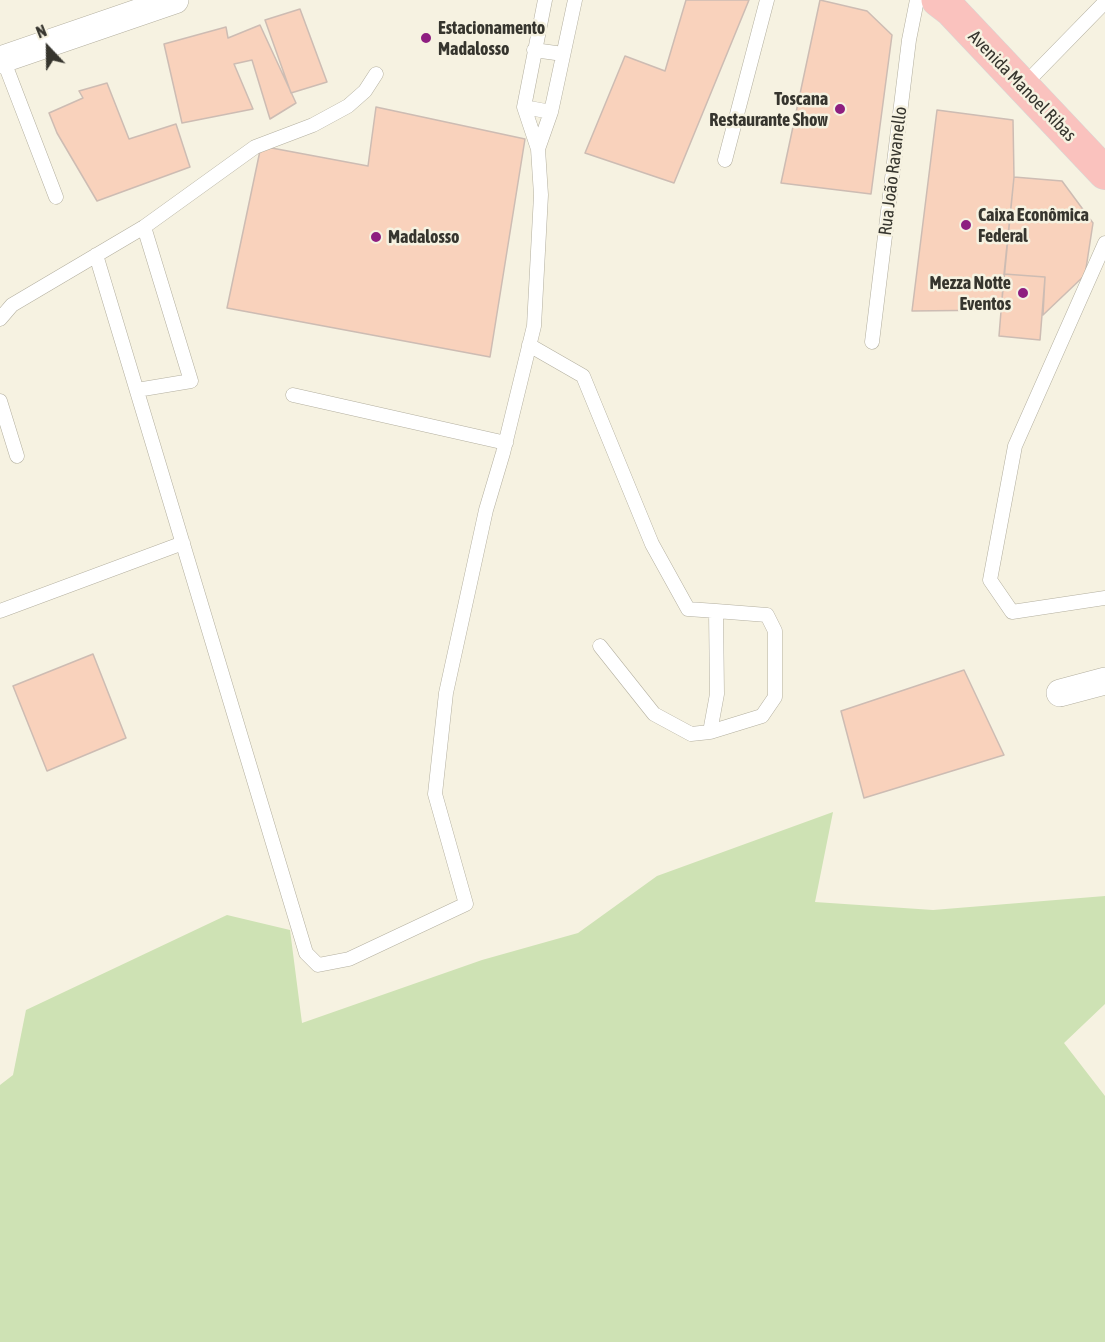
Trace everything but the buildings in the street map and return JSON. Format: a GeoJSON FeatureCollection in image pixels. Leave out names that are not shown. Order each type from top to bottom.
{"type":"FeatureCollection","features":[{"type":"Feature","properties":{"kind":"main road","name":"Avenida Manoel Ribas"},"geometry":{"type":"LineString","coordinates":[[950,3],[1023,86],[1105,173]]}},
{"type":"Feature","properties":{"kind":"street"},"geometry":{"type":"LineString","coordinates":[[1,59],[126,8],[175,0]]}},
{"type":"Feature","properties":{"kind":"street"},"geometry":{"type":"LineString","coordinates":[[1060,693],[1105,681]]}},
{"type":"Feature","properties":{"kind":"lane"},"geometry":{"type":"LineString","coordinates":[[96,255],[306,953],[318,965],[349,959],[466,904],[435,794],[446,693],[486,510],[506,443],[534,326],[541,195],[538,149],[524,107],[545,0]]}},
{"type":"Feature","properties":{"kind":"lane"},"geometry":{"type":"LineString","coordinates":[[538,149],[551,112],[575,0]]}},
{"type":"Feature","properties":{"kind":"lane"},"geometry":{"type":"LineString","coordinates":[[724,160],[767,0]]}},
{"type":"Feature","properties":{"kind":"lane","name":"Rua João Ravanello"},"geometry":{"type":"LineString","coordinates":[[872,342],[909,39],[917,0]]}},
{"type":"Feature","properties":{"kind":"lane"},"geometry":{"type":"LineString","coordinates":[[1023,86],[1105,2]]}},
{"type":"Feature","properties":{"kind":"lane"},"geometry":{"type":"LineString","coordinates":[[534,50],[563,54]]}},
{"type":"Feature","properties":{"kind":"lane"},"geometry":{"type":"LineString","coordinates":[[1,59],[56,197]]}},
{"type":"Feature","properties":{"kind":"lane"},"geometry":{"type":"LineString","coordinates":[[0,319],[12,305],[144,227],[255,147],[313,125],[348,106],[365,91],[376,74]]}},
{"type":"Feature","properties":{"kind":"lane"},"geometry":{"type":"LineString","coordinates":[[524,107],[551,112]]}},
{"type":"Feature","properties":{"kind":"lane"},"geometry":{"type":"LineString","coordinates":[[136,390],[192,381],[144,227]]}},
{"type":"Feature","properties":{"kind":"lane"},"geometry":{"type":"LineString","coordinates":[[1105,243],[1015,446],[990,580],[1012,612],[1105,598]]}},
{"type":"Feature","properties":{"kind":"lane"},"geometry":{"type":"LineString","coordinates":[[529,345],[583,376],[652,544],[688,609],[767,615],[775,631],[775,697],[762,716],[710,732],[691,734],[654,714],[600,646]]}},
{"type":"Feature","properties":{"kind":"lane"},"geometry":{"type":"LineString","coordinates":[[293,395],[506,443]]}},
{"type":"Feature","properties":{"kind":"lane"},"geometry":{"type":"LineString","coordinates":[[0,401],[17,456]]}},
{"type":"Feature","properties":{"kind":"lane"},"geometry":{"type":"LineString","coordinates":[[0,611],[183,543]]}},
{"type":"Feature","properties":{"kind":"lane"},"geometry":{"type":"LineString","coordinates":[[710,732],[717,694],[716,612]]}},
{"type":"Feature","properties":{"kind":"green space"},"geometry":{"type":"Polygon","coordinates":[[[833,812],[815,902],[933,910],[1105,896],[1105,1004],[1064,1043],[1105,1096],[1105,1342],[0,1342],[0,1085],[13,1075],[26,1010],[227,915],[290,930],[302,1023],[482,960],[578,933],[657,876],[833,812]]]}},
{"type":"Feature","properties":{"kind":"place","name":"Estacionamento Madalosso"},"geometry":{"type":"Point","coordinates":[426,38]}},
{"type":"Feature","properties":{"kind":"place","name":"Toscana Restaurante Show"},"geometry":{"type":"Point","coordinates":[840,109]}},
{"type":"Feature","properties":{"kind":"place","name":"Caixa Econômica Federal"},"geometry":{"type":"Point","coordinates":[966,225]}},
{"type":"Feature","properties":{"kind":"place","name":"Madalosso"},"geometry":{"type":"Point","coordinates":[376,237]}},
{"type":"Feature","properties":{"kind":"place","name":"Mezza Notte Eventos"},"geometry":{"type":"Point","coordinates":[1023,293]}}]}
